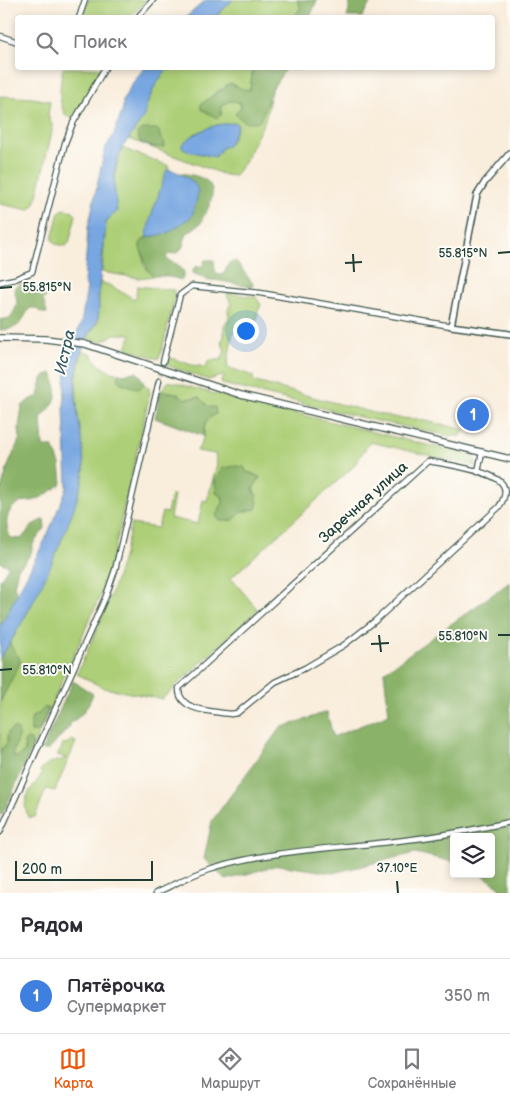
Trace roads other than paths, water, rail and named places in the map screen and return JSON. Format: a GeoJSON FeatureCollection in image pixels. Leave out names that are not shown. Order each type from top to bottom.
{"type":"FeatureCollection","features":[{"type":"Feature","properties":{"kind":"main road"},"geometry":{"type":"LineString","coordinates":[[0,338],[46,339],[85,344],[241,395],[510,459]]}},
{"type":"Feature","properties":{"kind":"street"},"geometry":{"type":"LineString","coordinates":[[80,15],[85,0]]}},
{"type":"Feature","properties":{"kind":"street"},"geometry":{"type":"LineString","coordinates":[[140,15],[153,0]]}},
{"type":"Feature","properties":{"kind":"street"},"geometry":{"type":"LineString","coordinates":[[0,36],[15,41]]}},
{"type":"Feature","properties":{"kind":"street"},"geometry":{"type":"LineString","coordinates":[[0,282],[15,279],[32,272],[65,143],[73,124],[104,70]]}},
{"type":"Feature","properties":{"kind":"street"},"geometry":{"type":"LineString","coordinates":[[451,326],[478,195],[485,182],[510,153]]}},
{"type":"Feature","properties":{"kind":"street"},"geometry":{"type":"LineString","coordinates":[[164,362],[180,295],[192,286],[260,293],[451,326],[510,334]]}},
{"type":"Feature","properties":{"kind":"street"},"geometry":{"type":"LineString","coordinates":[[0,832],[112,579],[159,381]]}},
{"type":"Feature","properties":{"kind":"street"},"geometry":{"type":"LineString","coordinates":[[478,472],[482,452]]}},
{"type":"Feature","properties":{"kind":"street","name":"Заречная улица"},"geometry":{"type":"LineString","coordinates":[[426,462],[478,472],[494,477],[503,484],[503,501],[499,507],[374,621],[344,645],[305,668],[275,682],[237,713],[231,714],[190,707],[183,702],[179,694],[179,688],[426,462]]}},
{"type":"Feature","properties":{"kind":"street"},"geometry":{"type":"LineString","coordinates":[[156,893],[208,870],[267,856],[457,833],[510,822]]}},
{"type":"Feature","properties":{"kind":"water"},"geometry":{"type":"Polygon","coordinates":[[[206,0],[233,0],[217,15],[188,15],[206,0]]]}},
{"type":"Feature","properties":{"kind":"water"},"geometry":{"type":"Polygon","coordinates":[[[142,70],[167,70],[155,86],[147,104],[144,117],[122,148],[115,168],[114,185],[117,212],[106,223],[98,298],[99,313],[79,359],[76,376],[76,399],[84,456],[82,483],[59,547],[32,604],[0,658],[0,627],[46,538],[67,488],[64,407],[66,367],[69,349],[81,324],[87,287],[84,283],[88,228],[105,149],[114,134],[123,109],[123,100],[142,70]]]}},
{"type":"Feature","properties":{"kind":"water"},"geometry":{"type":"Polygon","coordinates":[[[236,123],[238,125],[228,146],[223,147],[215,157],[188,151],[182,147],[182,144],[188,139],[207,128],[221,124],[236,123]]]}},
{"type":"Feature","properties":{"kind":"water"},"geometry":{"type":"Polygon","coordinates":[[[168,169],[187,177],[195,184],[198,196],[192,216],[168,233],[146,238],[150,220],[168,169]]]}},
{"type":"Feature","properties":{"kind":"tunnel"},"geometry":{"type":"LineString","coordinates":[[159,381],[163,362]]}},
{"type":"Feature","properties":{"kind":"place","name":"Пятёрочка"},"geometry":{"type":"Point","coordinates":[473,415]}},
{"type":"Feature","properties":{"kind":"water label","name":"Истра"},"geometry":{"type":"Point","coordinates":[64,352]}}]}
